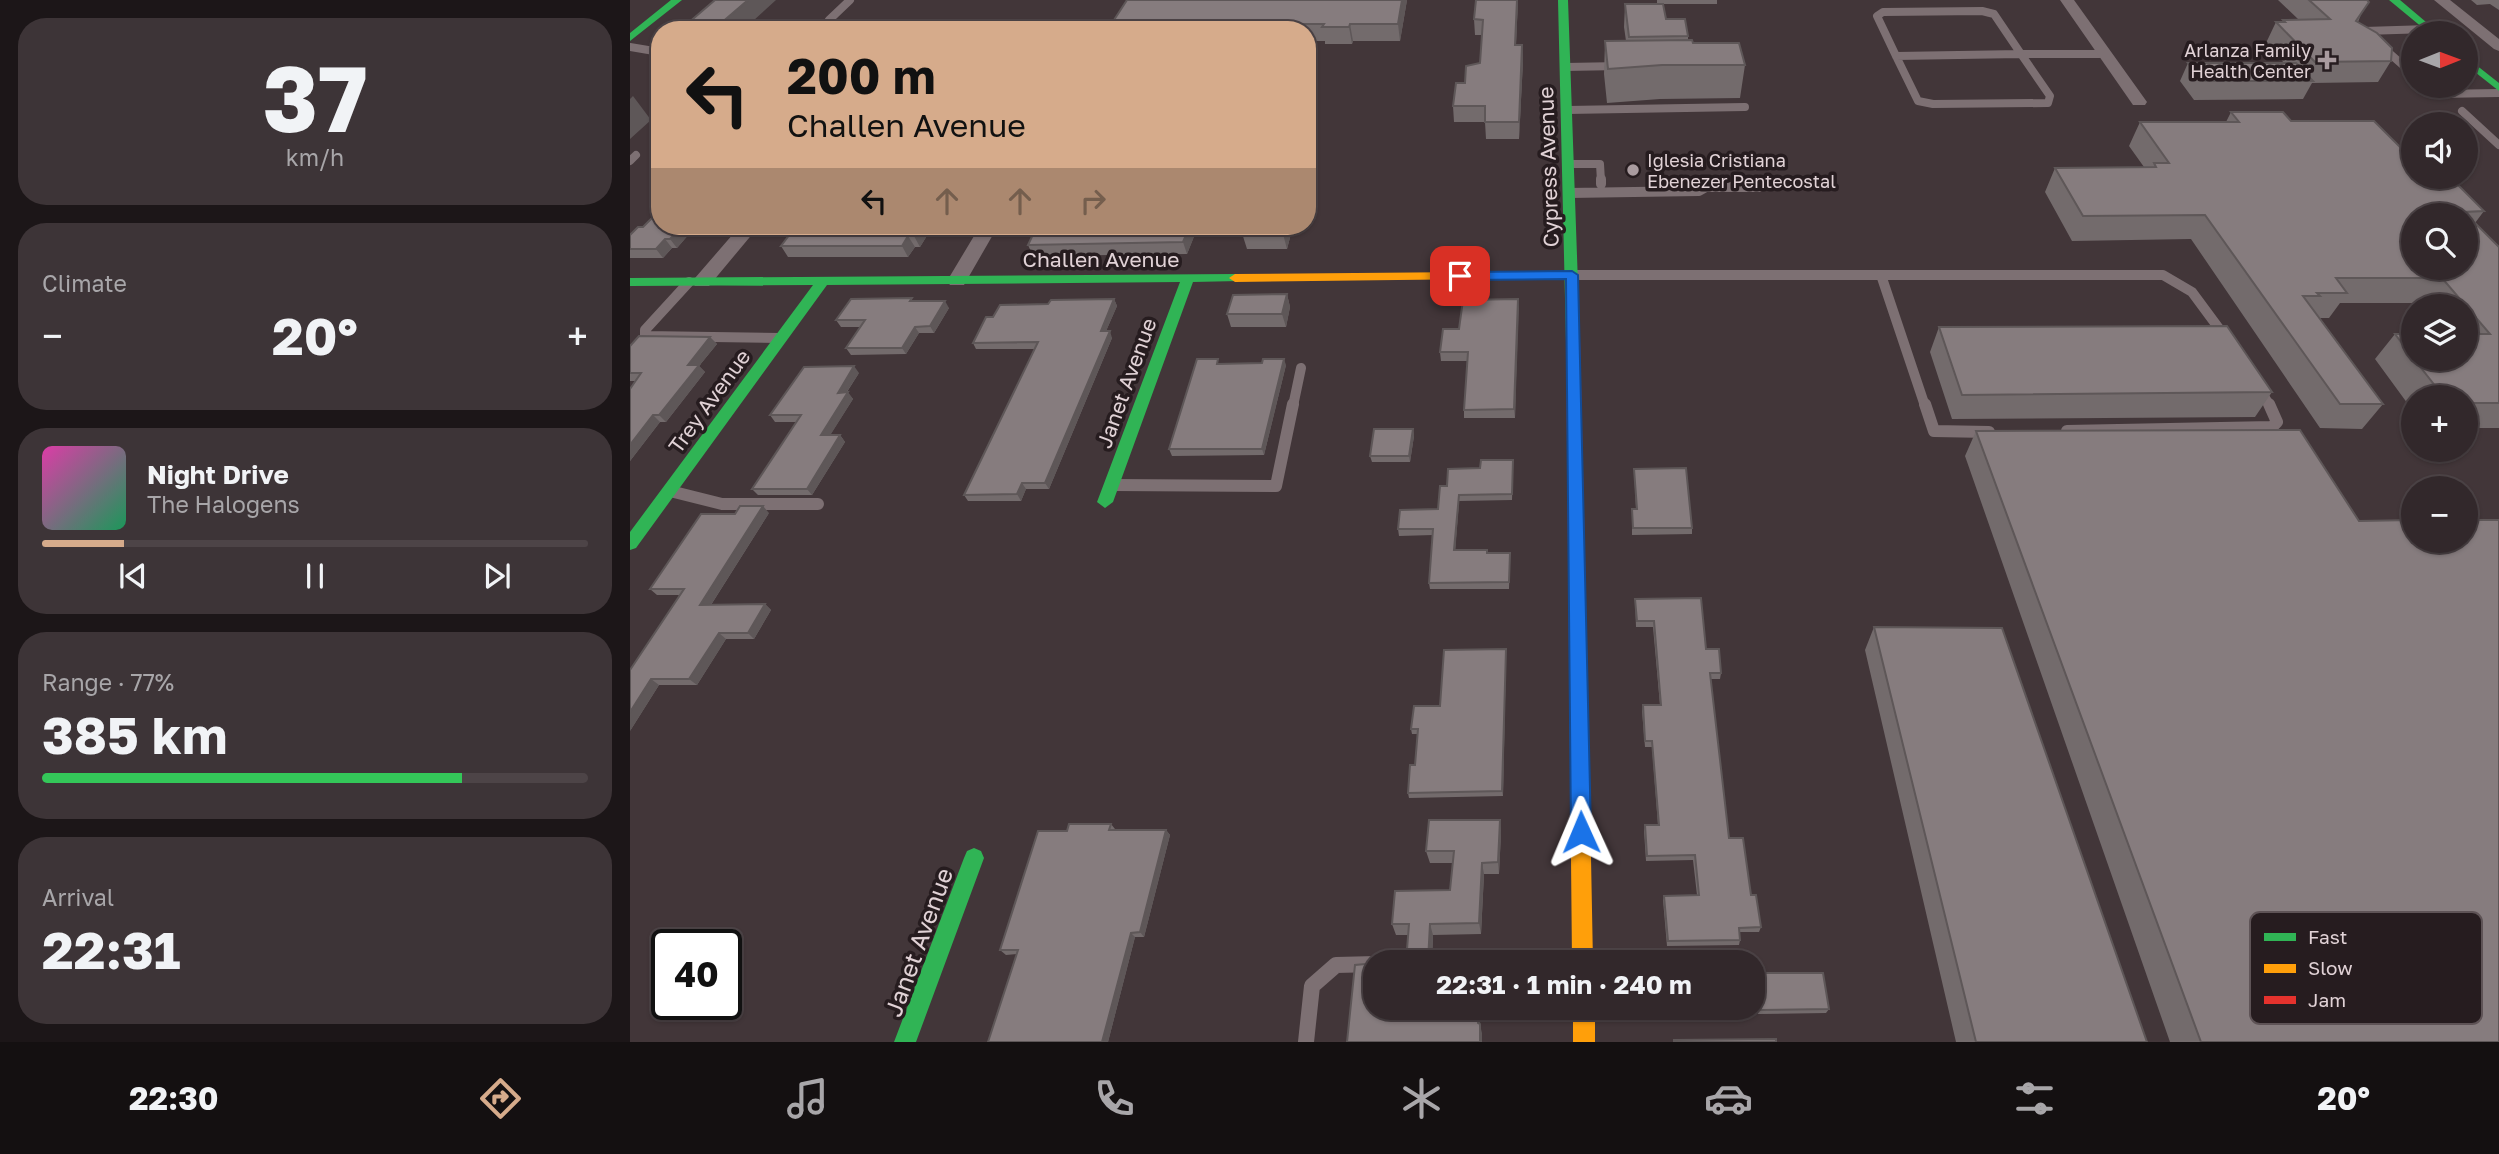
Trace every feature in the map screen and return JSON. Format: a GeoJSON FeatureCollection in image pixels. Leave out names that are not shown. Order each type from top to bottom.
{"type":"FeatureCollection","features":[{"type":"Feature","properties":{"kind":"street"},"geometry":{"type":"LineString","coordinates":[[630,38],[677,0]]}},
{"type":"Feature","properties":{"kind":"street","name":"Cypress Avenue"},"geometry":{"type":"LineString","coordinates":[[1563,0],[1572,275],[1583,950]]}},
{"type":"Feature","properties":{"kind":"street"},"geometry":{"type":"LineString","coordinates":[[2067,0],[2102,54],[2138,102]]}},
{"type":"Feature","properties":{"kind":"street"},"geometry":{"type":"LineString","coordinates":[[2393,0],[2419,21]]}},
{"type":"Feature","properties":{"kind":"street"},"geometry":{"type":"LineString","coordinates":[[2441,0],[2499,46]]}},
{"type":"Feature","properties":{"kind":"street"},"geometry":{"type":"LineString","coordinates":[[2482,33],[2499,33]]}},
{"type":"Feature","properties":{"kind":"street"},"geometry":{"type":"LineString","coordinates":[[2478,70],[2499,88]]}},
{"type":"Feature","properties":{"kind":"street"},"geometry":{"type":"LineString","coordinates":[[695,282],[741,235]]}},
{"type":"Feature","properties":{"kind":"street"},"geometry":{"type":"LineString","coordinates":[[957,281],[984,235]]}},
{"type":"Feature","properties":{"kind":"street","name":"Challen Avenue"},"geometry":{"type":"LineString","coordinates":[[630,282],[1187,280],[1572,275]]}},
{"type":"Feature","properties":{"kind":"street","name":"Janet Avenue"},"geometry":{"type":"LineString","coordinates":[[1105,502],[1187,280]]}},
{"type":"Feature","properties":{"kind":"street","name":"Trey Avenue"},"geometry":{"type":"LineString","coordinates":[[630,544],[822,282]]}},
{"type":"Feature","properties":{"kind":"street","name":"Janet Avenue"},"geometry":{"type":"LineString","coordinates":[[905,1042],[974,858]]}},
{"type":"Feature","properties":{"kind":"street"},"geometry":{"type":"LineString","coordinates":[[1584,1020],[1584,1042]]}},
{"type":"Feature","properties":{"kind":"lane"},"geometry":{"type":"LineString","coordinates":[[829,20],[850,0]]}},
{"type":"Feature","properties":{"kind":"lane"},"geometry":{"type":"LineString","coordinates":[[1884,12],[1994,13],[2050,96],[2048,103],[1933,104],[1918,101],[1896,56],[1877,16],[1884,12]]}},
{"type":"Feature","properties":{"kind":"lane"},"geometry":{"type":"LineString","coordinates":[[2401,31],[2364,31],[2401,63]]}},
{"type":"Feature","properties":{"kind":"lane"},"geometry":{"type":"LineString","coordinates":[[630,47],[651,50]]}},
{"type":"Feature","properties":{"kind":"lane"},"geometry":{"type":"LineString","coordinates":[[1896,56],[2102,54]]}},
{"type":"Feature","properties":{"kind":"lane"},"geometry":{"type":"LineString","coordinates":[[1565,67],[1625,66]]}},
{"type":"Feature","properties":{"kind":"lane"},"geometry":{"type":"LineString","coordinates":[[2478,93],[2499,93]]}},
{"type":"Feature","properties":{"kind":"lane"},"geometry":{"type":"LineString","coordinates":[[1567,110],[1745,107]]}},
{"type":"Feature","properties":{"kind":"lane"},"geometry":{"type":"LineString","coordinates":[[2462,111],[2499,145]]}},
{"type":"Feature","properties":{"kind":"lane"},"geometry":{"type":"LineString","coordinates":[[1569,164],[1600,164],[1601,184]]}},
{"type":"Feature","properties":{"kind":"lane"},"geometry":{"type":"LineString","coordinates":[[1569,193],[1699,191],[1706,187],[1759,187]]}},
{"type":"Feature","properties":{"kind":"lane"},"geometry":{"type":"LineString","coordinates":[[1572,275],[2163,275],[2178,280],[2205,304],[2233,348]]}},
{"type":"Feature","properties":{"kind":"lane"},"geometry":{"type":"LineString","coordinates":[[1881,275],[1934,432],[2000,432]]}},
{"type":"Feature","properties":{"kind":"lane"},"geometry":{"type":"LineString","coordinates":[[695,282],[645,330],[645,336],[781,338]]}},
{"type":"Feature","properties":{"kind":"lane"},"geometry":{"type":"LineString","coordinates":[[1111,485],[1276,485],[1301,368]]}},
{"type":"Feature","properties":{"kind":"lane"},"geometry":{"type":"LineString","coordinates":[[2054,431],[2272,427],[2277,422],[2275,414],[2254,381]]}},
{"type":"Feature","properties":{"kind":"lane"},"geometry":{"type":"LineString","coordinates":[[669,491],[722,504],[818,504]]}},
{"type":"Feature","properties":{"kind":"lane"},"geometry":{"type":"LineString","coordinates":[[1306,1042],[1312,986],[1336,965],[1363,964]]}},
{"type":"Feature","properties":{"kind":"building"},"geometry":{"type":"Polygon","coordinates":[[[715,0],[748,0],[724,21],[690,21],[715,0]]]}},
{"type":"Feature","properties":{"kind":"building"},"geometry":{"type":"Polygon","coordinates":[[[1127,0],[1402,0],[1398,24],[1322,27],[1324,24],[1316,24],[1316,21],[1114,20],[1127,0]]]}},
{"type":"Feature","properties":{"kind":"building"},"geometry":{"type":"Polygon","coordinates":[[[1476,0],[1517,0],[1515,45],[1522,45],[1519,122],[1485,122],[1485,106],[1453,106],[1456,83],[1465,83],[1466,66],[1480,63],[1483,20],[1474,19],[1476,0]]]}},
{"type":"Feature","properties":{"kind":"building"},"geometry":{"type":"Polygon","coordinates":[[[2309,0],[2367,0],[2369,2],[2356,21],[2377,33],[2392,48],[2391,61],[2315,62],[2276,22],[2330,19],[2309,0]]]}},
{"type":"Feature","properties":{"kind":"building"},"geometry":{"type":"Polygon","coordinates":[[[1625,4],[1663,4],[1666,19],[1685,19],[1688,36],[1629,37],[1625,4]]]}},
{"type":"Feature","properties":{"kind":"building"},"geometry":{"type":"Polygon","coordinates":[[[1692,40],[1693,43],[1739,43],[1745,65],[1662,65],[1608,69],[1605,41],[1692,40]]]}},
{"type":"Feature","properties":{"kind":"building"},"geometry":{"type":"Polygon","coordinates":[[[2188,63],[2296,63],[2313,81],[2203,81],[2188,63]]]}},
{"type":"Feature","properties":{"kind":"building"},"geometry":{"type":"Polygon","coordinates":[[[2231,112],[2283,112],[2291,121],[2374,121],[2401,147],[2401,189],[2462,189],[2476,203],[2401,203],[2401,278],[2336,278],[2347,293],[2303,296],[2383,404],[2340,404],[2205,215],[2083,216],[2055,168],[2156,167],[2154,163],[2169,163],[2140,122],[2239,122],[2231,112]]]}},
{"type":"Feature","properties":{"kind":"building"},"geometry":{"type":"Polygon","coordinates":[[[651,219],[651,235],[674,235],[665,239],[656,249],[630,249],[630,235],[638,227],[643,227],[651,219]]]}},
{"type":"Feature","properties":{"kind":"building"},"geometry":{"type":"Polygon","coordinates":[[[2478,226],[2499,247],[2499,403],[2478,403],[2478,385],[2435,385],[2423,371],[2478,371],[2478,334],[2490,334],[2478,320],[2478,294],[2456,294],[2444,280],[2478,280],[2478,226]]]}},
{"type":"Feature","properties":{"kind":"building"},"geometry":{"type":"Polygon","coordinates":[[[789,235],[915,235],[908,236],[902,246],[781,246],[789,235]]]}},
{"type":"Feature","properties":{"kind":"building"},"geometry":{"type":"Polygon","coordinates":[[[1033,235],[1186,235],[1183,242],[1028,245],[1033,235]]]}},
{"type":"Feature","properties":{"kind":"building"},"geometry":{"type":"Polygon","coordinates":[[[1287,294],[1282,314],[1227,314],[1233,295],[1287,294]]]}},
{"type":"Feature","properties":{"kind":"building"},"geometry":{"type":"Polygon","coordinates":[[[912,298],[910,301],[945,301],[930,326],[915,327],[902,348],[846,348],[865,320],[836,320],[851,299],[912,298]]]}},
{"type":"Feature","properties":{"kind":"building"},"geometry":{"type":"Polygon","coordinates":[[[1114,299],[1101,331],[1110,331],[1045,483],[1022,483],[1017,494],[964,495],[1038,342],[973,343],[986,317],[993,317],[1000,305],[1048,304],[1051,300],[1114,299]]]}},
{"type":"Feature","properties":{"kind":"building"},"geometry":{"type":"Polygon","coordinates":[[[1518,299],[1514,409],[1464,410],[1468,352],[1440,352],[1443,329],[1459,329],[1463,300],[1518,299]]]}},
{"type":"Feature","properties":{"kind":"building"},"geometry":{"type":"Polygon","coordinates":[[[2227,326],[2272,392],[1962,395],[1939,327],[2227,326]]]}},
{"type":"Feature","properties":{"kind":"building"},"geometry":{"type":"Polygon","coordinates":[[[639,336],[710,337],[688,365],[699,365],[659,415],[653,415],[630,445],[630,389],[641,373],[630,373],[630,346],[639,336]]]}},
{"type":"Feature","properties":{"kind":"building"},"geometry":{"type":"Polygon","coordinates":[[[1197,359],[1218,359],[1217,364],[1262,363],[1263,359],[1284,359],[1262,449],[1169,449],[1197,359]]]}},
{"type":"Feature","properties":{"kind":"building"},"geometry":{"type":"Polygon","coordinates":[[[854,366],[838,393],[848,392],[821,435],[840,435],[807,489],[752,489],[801,415],[770,415],[804,367],[854,366]]]}},
{"type":"Feature","properties":{"kind":"building"},"geometry":{"type":"Polygon","coordinates":[[[1374,429],[1413,429],[1409,456],[1370,456],[1374,429]]]}},
{"type":"Feature","properties":{"kind":"building"},"geometry":{"type":"Polygon","coordinates":[[[2300,430],[2359,521],[2401,520],[2401,553],[2478,553],[2478,520],[2499,520],[2499,1042],[2201,1042],[1976,431],[2300,430]]]}},
{"type":"Feature","properties":{"kind":"building"},"geometry":{"type":"Polygon","coordinates":[[[1481,460],[1513,460],[1512,494],[1459,495],[1454,550],[1510,553],[1509,582],[1429,583],[1433,529],[1398,529],[1400,510],[1438,509],[1440,486],[1447,486],[1448,469],[1480,468],[1481,460]]]}},
{"type":"Feature","properties":{"kind":"building"},"geometry":{"type":"Polygon","coordinates":[[[1686,468],[1692,528],[1633,528],[1632,509],[1637,509],[1634,469],[1686,468]]]}},
{"type":"Feature","properties":{"kind":"building"},"geometry":{"type":"Polygon","coordinates":[[[740,506],[763,506],[700,605],[765,604],[748,633],[719,633],[689,679],[651,679],[630,712],[630,670],[684,589],[650,589],[701,514],[735,514],[740,506]]]}},
{"type":"Feature","properties":{"kind":"building"},"geometry":{"type":"Polygon","coordinates":[[[1701,598],[1706,649],[1719,649],[1721,673],[1710,673],[1729,838],[1743,838],[1751,895],[1756,895],[1761,927],[1739,928],[1740,940],[1668,941],[1664,896],[1699,895],[1695,855],[1647,856],[1645,825],[1659,825],[1652,741],[1645,741],[1643,705],[1661,705],[1654,621],[1637,621],[1635,599],[1701,598]]]}},
{"type":"Feature","properties":{"kind":"building"},"geometry":{"type":"Polygon","coordinates":[[[1874,627],[2002,628],[2147,1042],[1976,1042],[1874,627]]]}},
{"type":"Feature","properties":{"kind":"building"},"geometry":{"type":"Polygon","coordinates":[[[1506,649],[1502,791],[1408,793],[1410,765],[1415,765],[1418,729],[1411,729],[1414,706],[1440,706],[1444,650],[1506,649]]]}},
{"type":"Feature","properties":{"kind":"building"},"geometry":{"type":"Polygon","coordinates":[[[1429,820],[1500,820],[1498,862],[1482,863],[1479,923],[1430,924],[1429,950],[1407,950],[1409,924],[1392,924],[1395,891],[1450,890],[1454,851],[1426,851],[1429,820]]]}},
{"type":"Feature","properties":{"kind":"building"},"geometry":{"type":"Polygon","coordinates":[[[1069,824],[1111,824],[1109,830],[1166,830],[1140,932],[1131,933],[1102,1042],[988,1042],[1018,950],[1000,950],[1038,831],[1067,831],[1069,824]]]}},
{"type":"Feature","properties":{"kind":"building"},"geometry":{"type":"Polygon","coordinates":[[[1363,964],[1363,1020],[1478,1020],[1480,1042],[1347,1042],[1355,965],[1363,964]]]}},
{"type":"Feature","properties":{"kind":"building"},"geometry":{"type":"Polygon","coordinates":[[[1765,973],[1823,973],[1829,1009],[1765,1010],[1765,973]]]}},
{"type":"Feature","properties":{"kind":"building"},"geometry":{"type":"Polygon","coordinates":[[[1776,1039],[1776,1042],[1674,1042],[1674,1040],[1776,1039]]]}},
{"type":"Feature","properties":{"kind":"traffic: fast"},"geometry":{"type":"LineString","coordinates":[[651,21],[677,0]]}},
{"type":"Feature","properties":{"kind":"traffic: fast"},"geometry":{"type":"LineString","coordinates":[[1563,0],[1573,341]]}},
{"type":"Feature","properties":{"kind":"traffic: fast"},"geometry":{"type":"LineString","coordinates":[[2394,0],[2419,21]]}},
{"type":"Feature","properties":{"kind":"traffic: fast"},"geometry":{"type":"LineString","coordinates":[[630,38],[651,21]]}},
{"type":"Feature","properties":{"kind":"traffic: fast"},"geometry":{"type":"LineString","coordinates":[[2478,70],[2499,88]]}},
{"type":"Feature","properties":{"kind":"traffic: fast"},"geometry":{"type":"LineString","coordinates":[[630,282],[1235,278]]}},
{"type":"Feature","properties":{"kind":"traffic: fast"},"geometry":{"type":"LineString","coordinates":[[1105,502],[1187,280]]}},
{"type":"Feature","properties":{"kind":"traffic: fast"},"geometry":{"type":"LineString","coordinates":[[630,544],[822,282]]}},
{"type":"Feature","properties":{"kind":"traffic: fast"},"geometry":{"type":"LineString","coordinates":[[905,1042],[974,858]]}},
{"type":"Feature","properties":{"kind":"traffic: slow"},"geometry":{"type":"LineString","coordinates":[[1235,278],[1572,275]]}},
{"type":"Feature","properties":{"kind":"traffic: slow"},"geometry":{"type":"LineString","coordinates":[[1578,648],[1583,950]]}},
{"type":"Feature","properties":{"kind":"traffic: slow"},"geometry":{"type":"LineString","coordinates":[[1584,1020],[1584,1042]]}},
{"type":"Feature","properties":{"kind":"traffic: jam"},"geometry":{"type":"LineString","coordinates":[[1573,341],[1578,648]]}},
{"type":"Feature","properties":{"kind":"place","name":"Arlanza Family Health Center"},"geometry":{"type":"Point","coordinates":[2327,60]}},
{"type":"Feature","properties":{"kind":"place","name":"Iglesia Cristiana Ebenezer Pentecostal"},"geometry":{"type":"Point","coordinates":[1633,170]}},
{"type":"Feature","properties":{"kind":"route"},"geometry":{"type":"LineString","coordinates":[[1460,276],[1572,275],[1581,832]]}}]}
